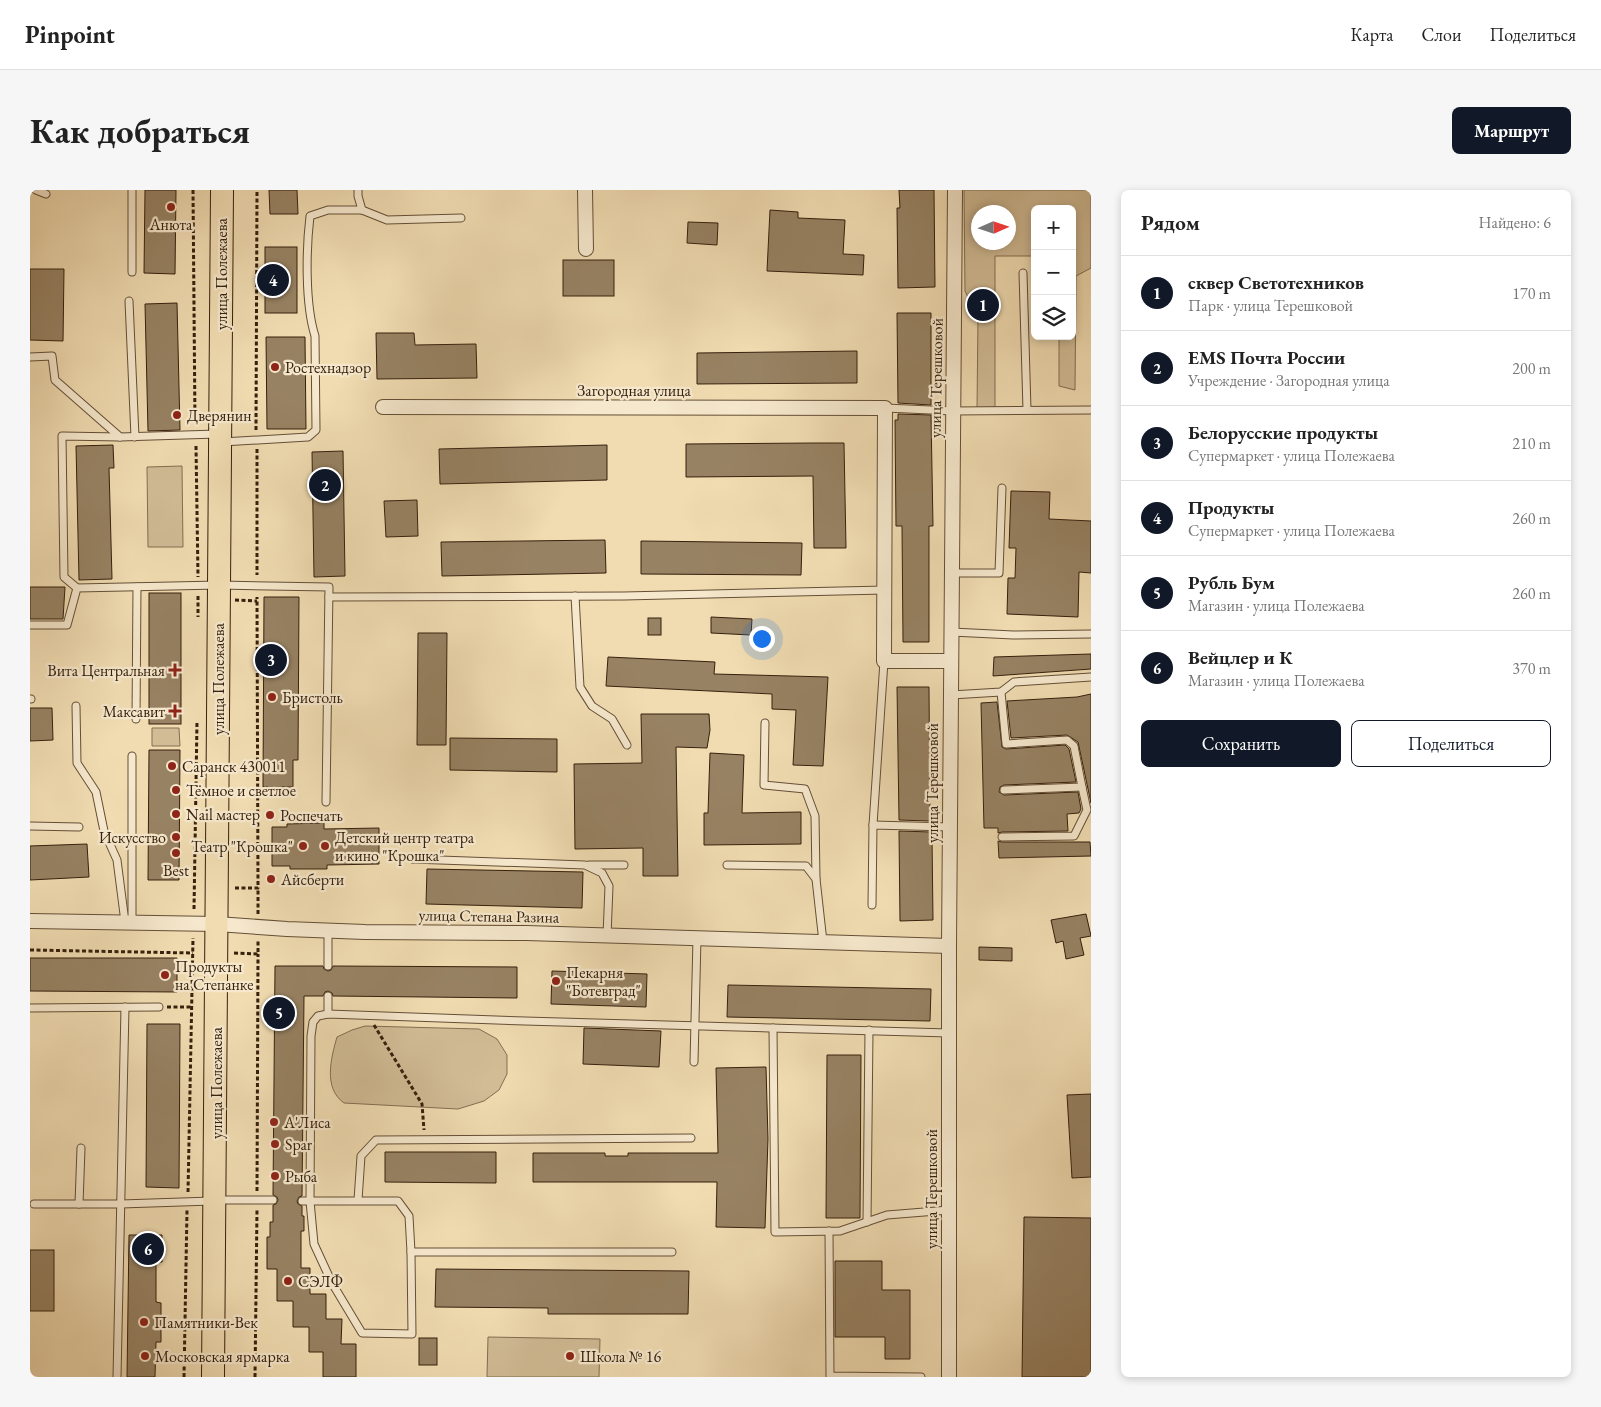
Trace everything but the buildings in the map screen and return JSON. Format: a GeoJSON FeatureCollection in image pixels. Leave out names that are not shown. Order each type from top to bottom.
{"type":"FeatureCollection","features":[{"type":"Feature","properties":{"kind":"main road","name":"улица Полежаева"},"geometry":{"type":"LineString","coordinates":[[213,1377],[217,924],[206,888],[208,586],[220,438],[222,190]]}},
{"type":"Feature","properties":{"kind":"street"},"geometry":{"type":"LineString","coordinates":[[585,190],[586,249]]}},
{"type":"Feature","properties":{"kind":"street","name":"улица Терешковой"},"geometry":{"type":"LineString","coordinates":[[949,1377],[948,946],[955,190]]}},
{"type":"Feature","properties":{"kind":"street","name":"Загородная улица"},"geometry":{"type":"LineString","coordinates":[[383,407],[885,408]]}},
{"type":"Feature","properties":{"kind":"street"},"geometry":{"type":"LineString","coordinates":[[885,408],[884,661],[951,661]]}},
{"type":"Feature","properties":{"kind":"street","name":"улица Степана Разина"},"geometry":{"type":"LineString","coordinates":[[30,921],[217,924],[328,930],[697,938],[948,946]]}},
{"type":"Feature","properties":{"kind":"lane"},"geometry":{"type":"LineString","coordinates":[[36,190],[46,194]]}},
{"type":"Feature","properties":{"kind":"lane"},"geometry":{"type":"LineString","coordinates":[[132,190],[132,272]]}},
{"type":"Feature","properties":{"kind":"lane"},"geometry":{"type":"LineString","coordinates":[[358,190],[362,210]]}},
{"type":"Feature","properties":{"kind":"lane"},"geometry":{"type":"LineString","coordinates":[[326,802],[329,588],[208,586],[77,588],[64,577],[62,436],[196,436],[256,440],[308,437],[316,430],[315,336],[309,304],[308,235],[310,216],[328,210],[362,210],[387,220],[461,218]]}},
{"type":"Feature","properties":{"kind":"lane"},"geometry":{"type":"LineString","coordinates":[[1023,273],[1027,410]]}},
{"type":"Feature","properties":{"kind":"lane"},"geometry":{"type":"LineString","coordinates":[[129,301],[135,437]]}},
{"type":"Feature","properties":{"kind":"lane"},"geometry":{"type":"LineString","coordinates":[[30,357],[52,356],[55,380],[120,437]]}},
{"type":"Feature","properties":{"kind":"lane","name":"Загородная улица"},"geometry":{"type":"LineString","coordinates":[[885,408],[953,411],[1091,410]]}},
{"type":"Feature","properties":{"kind":"lane"},"geometry":{"type":"LineString","coordinates":[[952,573],[999,573],[1002,488]]}},
{"type":"Feature","properties":{"kind":"lane"},"geometry":{"type":"LineString","coordinates":[[136,719],[137,587]]}},
{"type":"Feature","properties":{"kind":"lane"},"geometry":{"type":"LineString","coordinates":[[30,625],[67,625],[77,588]]}},
{"type":"Feature","properties":{"kind":"lane"},"geometry":{"type":"LineString","coordinates":[[329,597],[575,596],[885,590]]}},
{"type":"Feature","properties":{"kind":"lane"},"geometry":{"type":"LineString","coordinates":[[575,596],[580,686],[592,706],[612,719],[627,745]]}},
{"type":"Feature","properties":{"kind":"lane"},"geometry":{"type":"LineString","coordinates":[[952,632],[1013,635],[1091,634]]}},
{"type":"Feature","properties":{"kind":"lane"},"geometry":{"type":"LineString","coordinates":[[872,905],[873,825],[884,661]]}},
{"type":"Feature","properties":{"kind":"lane"},"geometry":{"type":"LineString","coordinates":[[951,695],[1001,692],[1014,682],[1091,677]]}},
{"type":"Feature","properties":{"kind":"lane"},"geometry":{"type":"LineString","coordinates":[[1001,692],[1006,744],[1067,740],[1074,746],[1087,810],[1074,836],[1002,837]]}},
{"type":"Feature","properties":{"kind":"lane"},"geometry":{"type":"LineString","coordinates":[[76,706],[77,763],[96,792],[104,831],[117,860],[128,922]]}},
{"type":"Feature","properties":{"kind":"lane"},"geometry":{"type":"LineString","coordinates":[[765,723],[764,785],[805,788],[815,816],[816,879],[823,942]]}},
{"type":"Feature","properties":{"kind":"lane"},"geometry":{"type":"LineString","coordinates":[[128,922],[132,756]]}},
{"type":"Feature","properties":{"kind":"lane"},"geometry":{"type":"LineString","coordinates":[[1004,790],[1082,787]]}},
{"type":"Feature","properties":{"kind":"lane"},"geometry":{"type":"LineString","coordinates":[[873,825],[950,827]]}},
{"type":"Feature","properties":{"kind":"lane"},"geometry":{"type":"LineString","coordinates":[[30,826],[79,827]]}},
{"type":"Feature","properties":{"kind":"lane"},"geometry":{"type":"LineString","coordinates":[[412,859],[624,865]]}},
{"type":"Feature","properties":{"kind":"lane"},"geometry":{"type":"LineString","coordinates":[[585,865],[602,873],[609,886],[608,936]]}},
{"type":"Feature","properties":{"kind":"lane"},"geometry":{"type":"LineString","coordinates":[[727,865],[806,866],[816,879]]}},
{"type":"Feature","properties":{"kind":"lane"},"geometry":{"type":"LineString","coordinates":[[328,930],[328,966]]}},
{"type":"Feature","properties":{"kind":"lane"},"geometry":{"type":"LineString","coordinates":[[694,1062],[697,938]]}},
{"type":"Feature","properties":{"kind":"lane"},"geometry":{"type":"LineString","coordinates":[[328,996],[328,1014]]}},
{"type":"Feature","properties":{"kind":"lane"},"geometry":{"type":"LineString","coordinates":[[116,1377],[125,1007]]}},
{"type":"Feature","properties":{"kind":"lane"},"geometry":{"type":"LineString","coordinates":[[30,1008],[159,1007]]}},
{"type":"Feature","properties":{"kind":"lane"},"geometry":{"type":"LineString","coordinates":[[306,1201],[398,1201],[409,1216],[412,1334],[362,1333],[332,1283],[314,1244],[306,1201],[312,1027],[315,1018],[322,1014],[949,1033]]}},
{"type":"Feature","properties":{"kind":"lane"},"geometry":{"type":"LineString","coordinates":[[773,1028],[775,1232],[840,1231],[887,1215],[949,1210]]}},
{"type":"Feature","properties":{"kind":"lane"},"geometry":{"type":"LineString","coordinates":[[867,1222],[869,1030]]}},
{"type":"Feature","properties":{"kind":"lane"},"geometry":{"type":"LineString","coordinates":[[358,1200],[361,1156],[376,1140],[691,1138]]}},
{"type":"Feature","properties":{"kind":"lane"},"geometry":{"type":"LineString","coordinates":[[79,1204],[80,1148]]}},
{"type":"Feature","properties":{"kind":"lane"},"geometry":{"type":"LineString","coordinates":[[34,1204],[273,1200]]}},
{"type":"Feature","properties":{"kind":"lane"},"geometry":{"type":"LineString","coordinates":[[829,1231],[830,1376],[920,1377]]}},
{"type":"Feature","properties":{"kind":"lane"},"geometry":{"type":"LineString","coordinates":[[411,1252],[672,1252]]}},
{"type":"Feature","properties":{"kind":"path"},"geometry":{"type":"LineString","coordinates":[[193,190],[196,436],[208,586],[198,625]]}},
{"type":"Feature","properties":{"kind":"path"},"geometry":{"type":"LineString","coordinates":[[206,888],[258,888],[256,190]]}},
{"type":"Feature","properties":{"kind":"path"},"geometry":{"type":"LineString","coordinates":[[188,1189],[193,924],[206,888],[197,720]]}},
{"type":"Feature","properties":{"kind":"path"},"geometry":{"type":"LineString","coordinates":[[30,950],[193,953]]}},
{"type":"Feature","properties":{"kind":"path"},"geometry":{"type":"LineString","coordinates":[[255,1377],[258,954]]}},
{"type":"Feature","properties":{"kind":"path"},"geometry":{"type":"LineString","coordinates":[[159,1007],[192,1007]]}},
{"type":"Feature","properties":{"kind":"path"},"geometry":{"type":"LineString","coordinates":[[369,1016],[422,1104],[424,1139]]}},
{"type":"Feature","properties":{"kind":"path"},"geometry":{"type":"LineString","coordinates":[[184,1377],[187,1202]]}},
{"type":"Feature","properties":{"kind":"shaded area"},"geometry":{"type":"Polygon","coordinates":[[[964,190],[1091,190],[1091,268],[1076,276],[1076,205],[1031,205],[1031,256],[995,256],[995,408],[977,408],[978,318],[965,291],[964,190]]]}},
{"type":"Feature","properties":{"kind":"shaded area"},"geometry":{"type":"Polygon","coordinates":[[[1059,340],[1075,340],[1075,390],[1059,386],[1059,340]]]}},
{"type":"Feature","properties":{"kind":"shaded area"},"geometry":{"type":"Polygon","coordinates":[[[182,466],[183,547],[148,547],[147,467],[182,466]]]}},
{"type":"Feature","properties":{"kind":"shaded area"},"geometry":{"type":"Polygon","coordinates":[[[152,728],[179,728],[180,746],[152,746],[152,728]]]}},
{"type":"Feature","properties":{"kind":"shaded area"},"geometry":{"type":"Polygon","coordinates":[[[365,1026],[479,1029],[497,1039],[507,1055],[507,1074],[499,1090],[484,1101],[458,1109],[344,1103],[337,1097],[333,1089],[330,1072],[337,1037],[365,1026]]]}},
{"type":"Feature","properties":{"kind":"shaded area"},"geometry":{"type":"Polygon","coordinates":[[[488,1337],[600,1339],[599,1377],[487,1377],[488,1337]]]}},
{"type":"Feature","properties":{"kind":"place","name":"Анюта"},"geometry":{"type":"Point","coordinates":[171,207]}},
{"type":"Feature","properties":{"kind":"place","name":"Продукты"},"geometry":{"type":"Point","coordinates":[273,280]}},
{"type":"Feature","properties":{"kind":"place","name":"сквер Светотехников"},"geometry":{"type":"Point","coordinates":[983,305]}},
{"type":"Feature","properties":{"kind":"place","name":"Ростехнадзор"},"geometry":{"type":"Point","coordinates":[275,367]}},
{"type":"Feature","properties":{"kind":"place","name":"Дверянин"},"geometry":{"type":"Point","coordinates":[177,415]}},
{"type":"Feature","properties":{"kind":"place","name":"EMS Почта России"},"geometry":{"type":"Point","coordinates":[325,485]}},
{"type":"Feature","properties":{"kind":"place","name":"Белорусские продукты"},"geometry":{"type":"Point","coordinates":[271,660]}},
{"type":"Feature","properties":{"kind":"place","name":"Вита Центральная"},"geometry":{"type":"Point","coordinates":[175,670]}},
{"type":"Feature","properties":{"kind":"place","name":"Бристоль"},"geometry":{"type":"Point","coordinates":[272,697]}},
{"type":"Feature","properties":{"kind":"place","name":"Максавит"},"geometry":{"type":"Point","coordinates":[175,711]}},
{"type":"Feature","properties":{"kind":"place","name":"Саранск 430011"},"geometry":{"type":"Point","coordinates":[172,766]}},
{"type":"Feature","properties":{"kind":"place","name":"Тёмное и светлое"},"geometry":{"type":"Point","coordinates":[176,790]}},
{"type":"Feature","properties":{"kind":"place","name":"Nail мастер"},"geometry":{"type":"Point","coordinates":[176,814]}},
{"type":"Feature","properties":{"kind":"place","name":"Роспечать"},"geometry":{"type":"Point","coordinates":[270,815]}},
{"type":"Feature","properties":{"kind":"place","name":"Искусство"},"geometry":{"type":"Point","coordinates":[176,837]}},
{"type":"Feature","properties":{"kind":"place","name":"Театр \"Крошка\""},"geometry":{"type":"Point","coordinates":[303,846]}},
{"type":"Feature","properties":{"kind":"place","name":"Детский центр театра и кино \"Крошка\""},"geometry":{"type":"Point","coordinates":[325,846]}},
{"type":"Feature","properties":{"kind":"place","name":"Best"},"geometry":{"type":"Point","coordinates":[176,853]}},
{"type":"Feature","properties":{"kind":"place","name":"Айсберти"},"geometry":{"type":"Point","coordinates":[271,879]}},
{"type":"Feature","properties":{"kind":"place","name":"Продукты на Степанке"},"geometry":{"type":"Point","coordinates":[165,975]}},
{"type":"Feature","properties":{"kind":"place","name":"Пекарня \"Ботевград\""},"geometry":{"type":"Point","coordinates":[556,981]}},
{"type":"Feature","properties":{"kind":"place","name":"Рубль Бум"},"geometry":{"type":"Point","coordinates":[279,1013]}},
{"type":"Feature","properties":{"kind":"place","name":"А'Лиса"},"geometry":{"type":"Point","coordinates":[274,1122]}},
{"type":"Feature","properties":{"kind":"place","name":"Spar"},"geometry":{"type":"Point","coordinates":[275,1144]}},
{"type":"Feature","properties":{"kind":"place","name":"Рыба"},"geometry":{"type":"Point","coordinates":[275,1176]}},
{"type":"Feature","properties":{"kind":"place","name":"Вейцлер и К"},"geometry":{"type":"Point","coordinates":[148,1249]}},
{"type":"Feature","properties":{"kind":"place","name":"СЭЛФ"},"geometry":{"type":"Point","coordinates":[288,1281]}},
{"type":"Feature","properties":{"kind":"place","name":"Памятники-Век"},"geometry":{"type":"Point","coordinates":[144,1322]}},
{"type":"Feature","properties":{"kind":"place","name":"Московская ярмарка"},"geometry":{"type":"Point","coordinates":[145,1356]}},
{"type":"Feature","properties":{"kind":"place","name":"Школа № 16"},"geometry":{"type":"Point","coordinates":[570,1356]}}]}
